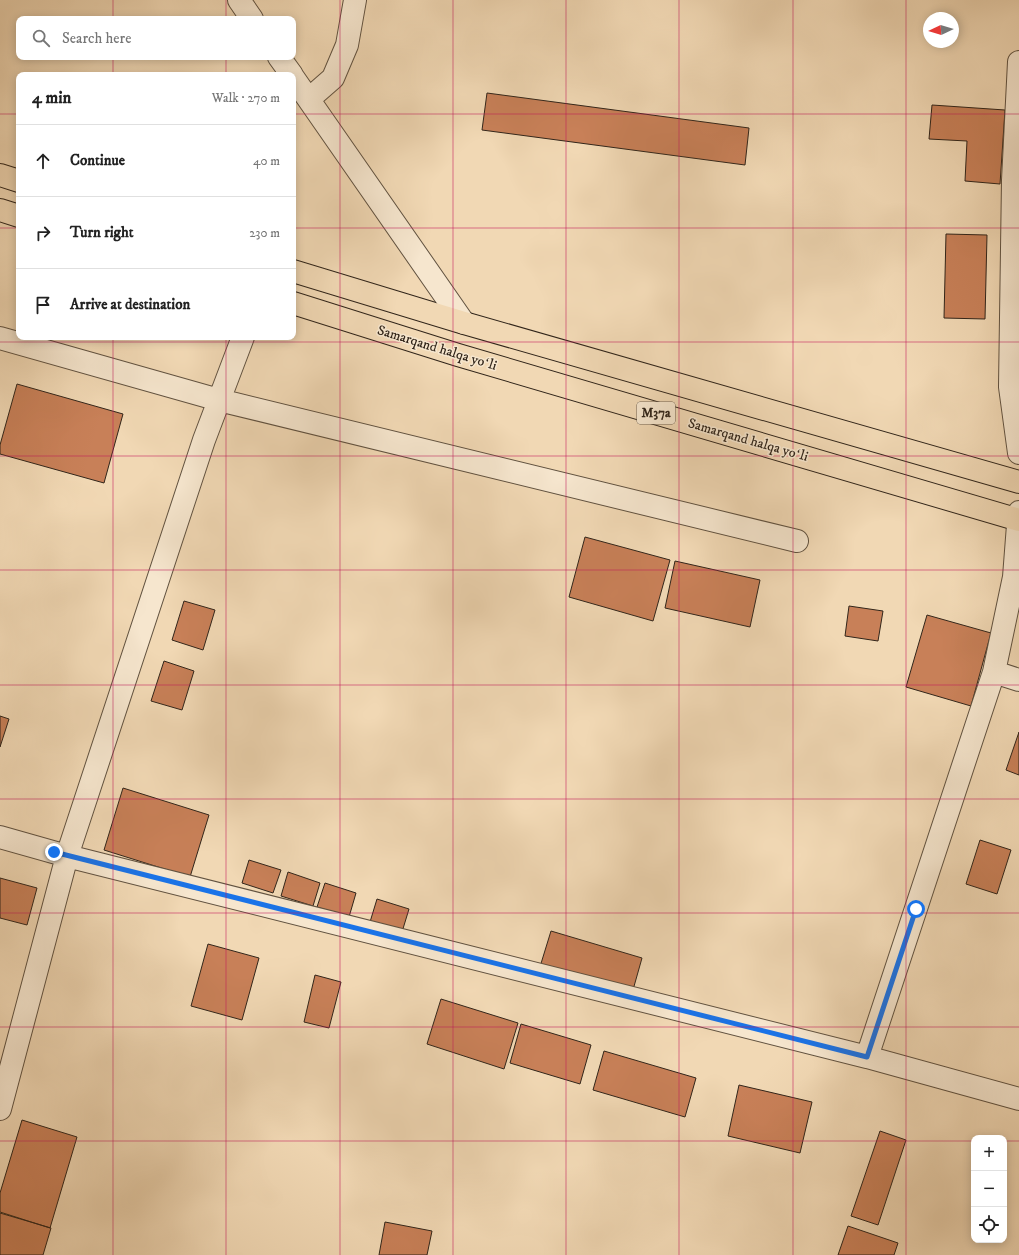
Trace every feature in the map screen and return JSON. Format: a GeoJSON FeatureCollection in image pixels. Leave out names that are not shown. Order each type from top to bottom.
{"type":"FeatureCollection","features":[{"type":"Feature","properties":{"kind":"highway"},"geometry":{"type":"LineString","coordinates":[[0,175],[16,180]]}},
{"type":"Feature","properties":{"kind":"highway"},"geometry":{"type":"LineString","coordinates":[[0,210],[16,215]]}},
{"type":"Feature","properties":{"kind":"highway","name":"M37a"},"geometry":{"type":"LineString","coordinates":[[296,272],[464,323],[1019,482]]}},
{"type":"Feature","properties":{"kind":"highway","name":"Samarqand halqa yoʻli"},"geometry":{"type":"LineString","coordinates":[[296,304],[473,359],[1019,517]]}},
{"type":"Feature","properties":{"kind":"street"},"geometry":{"type":"LineString","coordinates":[[239,0],[250,16]]}},
{"type":"Feature","properties":{"kind":"street"},"geometry":{"type":"LineString","coordinates":[[309,99],[333,78],[347,45],[355,0]]}},
{"type":"Feature","properties":{"kind":"street"},"geometry":{"type":"LineString","coordinates":[[281,60],[289,72]]}},
{"type":"Feature","properties":{"kind":"street"},"geometry":{"type":"LineString","coordinates":[[1019,62],[1013,180],[1010,387],[1019,453]]}},
{"type":"Feature","properties":{"kind":"street"},"geometry":{"type":"LineString","coordinates":[[296,81],[464,323]]}},
{"type":"Feature","properties":{"kind":"street"},"geometry":{"type":"LineString","coordinates":[[0,338],[219,400],[797,541]]}},
{"type":"Feature","properties":{"kind":"street"},"geometry":{"type":"LineString","coordinates":[[0,1109],[68,856],[204,440],[241,340]]}},
{"type":"Feature","properties":{"kind":"street"},"geometry":{"type":"LineString","coordinates":[[867,1057],[994,672],[1014,577],[1019,517]]}},
{"type":"Feature","properties":{"kind":"street"},"geometry":{"type":"LineString","coordinates":[[994,672],[1019,680]]}},
{"type":"Feature","properties":{"kind":"street"},"geometry":{"type":"LineString","coordinates":[[0,837],[68,856],[867,1057],[1019,1099]]}},
{"type":"Feature","properties":{"kind":"building"},"geometry":{"type":"Polygon","coordinates":[[[487,93],[749,128],[745,165],[482,130],[487,93]]]}},
{"type":"Feature","properties":{"kind":"building"},"geometry":{"type":"Polygon","coordinates":[[[932,105],[1005,110],[1000,184],[965,181],[967,141],[929,139],[932,105]]]}},
{"type":"Feature","properties":{"kind":"building"},"geometry":{"type":"Polygon","coordinates":[[[946,234],[987,235],[985,319],[944,318],[946,234]]]}},
{"type":"Feature","properties":{"kind":"building"},"geometry":{"type":"Polygon","coordinates":[[[17,384],[123,414],[104,483],[0,454],[0,445],[17,384]]]}},
{"type":"Feature","properties":{"kind":"building"},"geometry":{"type":"Polygon","coordinates":[[[585,537],[670,560],[653,621],[569,597],[585,537]]]}},
{"type":"Feature","properties":{"kind":"building"},"geometry":{"type":"Polygon","coordinates":[[[675,561],[760,580],[750,627],[665,608],[675,561]]]}},
{"type":"Feature","properties":{"kind":"building"},"geometry":{"type":"Polygon","coordinates":[[[184,601],[215,610],[203,650],[172,640],[184,601]]]}},
{"type":"Feature","properties":{"kind":"building"},"geometry":{"type":"Polygon","coordinates":[[[849,606],[883,611],[878,641],[845,636],[849,606]]]}},
{"type":"Feature","properties":{"kind":"building"},"geometry":{"type":"Polygon","coordinates":[[[927,615],[991,633],[971,706],[906,687],[927,615]]]}},
{"type":"Feature","properties":{"kind":"building"},"geometry":{"type":"Polygon","coordinates":[[[164,661],[194,671],[182,710],[151,701],[164,661]]]}},
{"type":"Feature","properties":{"kind":"building"},"geometry":{"type":"Polygon","coordinates":[[[0,716],[9,719],[0,747],[0,716]]]}},
{"type":"Feature","properties":{"kind":"building"},"geometry":{"type":"Polygon","coordinates":[[[1019,732],[1019,775],[1006,770],[1019,732]]]}},
{"type":"Feature","properties":{"kind":"building"},"geometry":{"type":"Polygon","coordinates":[[[123,788],[209,815],[190,877],[104,850],[123,788]]]}},
{"type":"Feature","properties":{"kind":"building"},"geometry":{"type":"Polygon","coordinates":[[[980,840],[1011,850],[997,894],[966,884],[980,840]]]}},
{"type":"Feature","properties":{"kind":"building"},"geometry":{"type":"Polygon","coordinates":[[[249,860],[281,870],[273,893],[242,883],[249,860]]]}},
{"type":"Feature","properties":{"kind":"building"},"geometry":{"type":"Polygon","coordinates":[[[288,872],[320,883],[313,906],[281,896],[288,872]]]}},
{"type":"Feature","properties":{"kind":"building"},"geometry":{"type":"Polygon","coordinates":[[[0,878],[37,888],[27,925],[0,918],[0,878]]]}},
{"type":"Feature","properties":{"kind":"building"},"geometry":{"type":"Polygon","coordinates":[[[325,883],[356,893],[349,917],[317,907],[325,883]]]}},
{"type":"Feature","properties":{"kind":"building"},"geometry":{"type":"Polygon","coordinates":[[[377,899],[409,909],[402,932],[370,922],[377,899]]]}},
{"type":"Feature","properties":{"kind":"building"},"geometry":{"type":"Polygon","coordinates":[[[551,931],[642,958],[631,997],[539,970],[551,931]]]}},
{"type":"Feature","properties":{"kind":"building"},"geometry":{"type":"Polygon","coordinates":[[[208,944],[259,958],[242,1020],[191,1006],[208,944]]]}},
{"type":"Feature","properties":{"kind":"building"},"geometry":{"type":"Polygon","coordinates":[[[315,975],[341,982],[329,1028],[304,1022],[315,975]]]}},
{"type":"Feature","properties":{"kind":"building"},"geometry":{"type":"Polygon","coordinates":[[[441,999],[518,1023],[504,1069],[427,1044],[441,999]]]}},
{"type":"Feature","properties":{"kind":"building"},"geometry":{"type":"Polygon","coordinates":[[[521,1024],[591,1045],[580,1084],[510,1063],[521,1024]]]}},
{"type":"Feature","properties":{"kind":"building"},"geometry":{"type":"Polygon","coordinates":[[[604,1051],[696,1078],[685,1117],[593,1090],[604,1051]]]}},
{"type":"Feature","properties":{"kind":"building"},"geometry":{"type":"Polygon","coordinates":[[[739,1085],[812,1102],[800,1153],[728,1136],[739,1085]]]}},
{"type":"Feature","properties":{"kind":"building"},"geometry":{"type":"Polygon","coordinates":[[[22,1120],[77,1137],[50,1228],[0,1212],[0,1193],[22,1120]]]}},
{"type":"Feature","properties":{"kind":"building"},"geometry":{"type":"Polygon","coordinates":[[[880,1131],[906,1140],[878,1225],[851,1216],[880,1131]]]}},
{"type":"Feature","properties":{"kind":"building"},"geometry":{"type":"Polygon","coordinates":[[[0,1213],[51,1228],[43,1255],[0,1255],[0,1213]]]}},
{"type":"Feature","properties":{"kind":"building"},"geometry":{"type":"Polygon","coordinates":[[[385,1222],[432,1231],[427,1255],[379,1255],[385,1222]]]}},
{"type":"Feature","properties":{"kind":"building"},"geometry":{"type":"Polygon","coordinates":[[[848,1226],[898,1243],[894,1255],[838,1255],[848,1226]]]}},
{"type":"Feature","properties":{"kind":"route"},"geometry":{"type":"LineString","coordinates":[[54,852],[867,1057],[916,909]]}}]}
